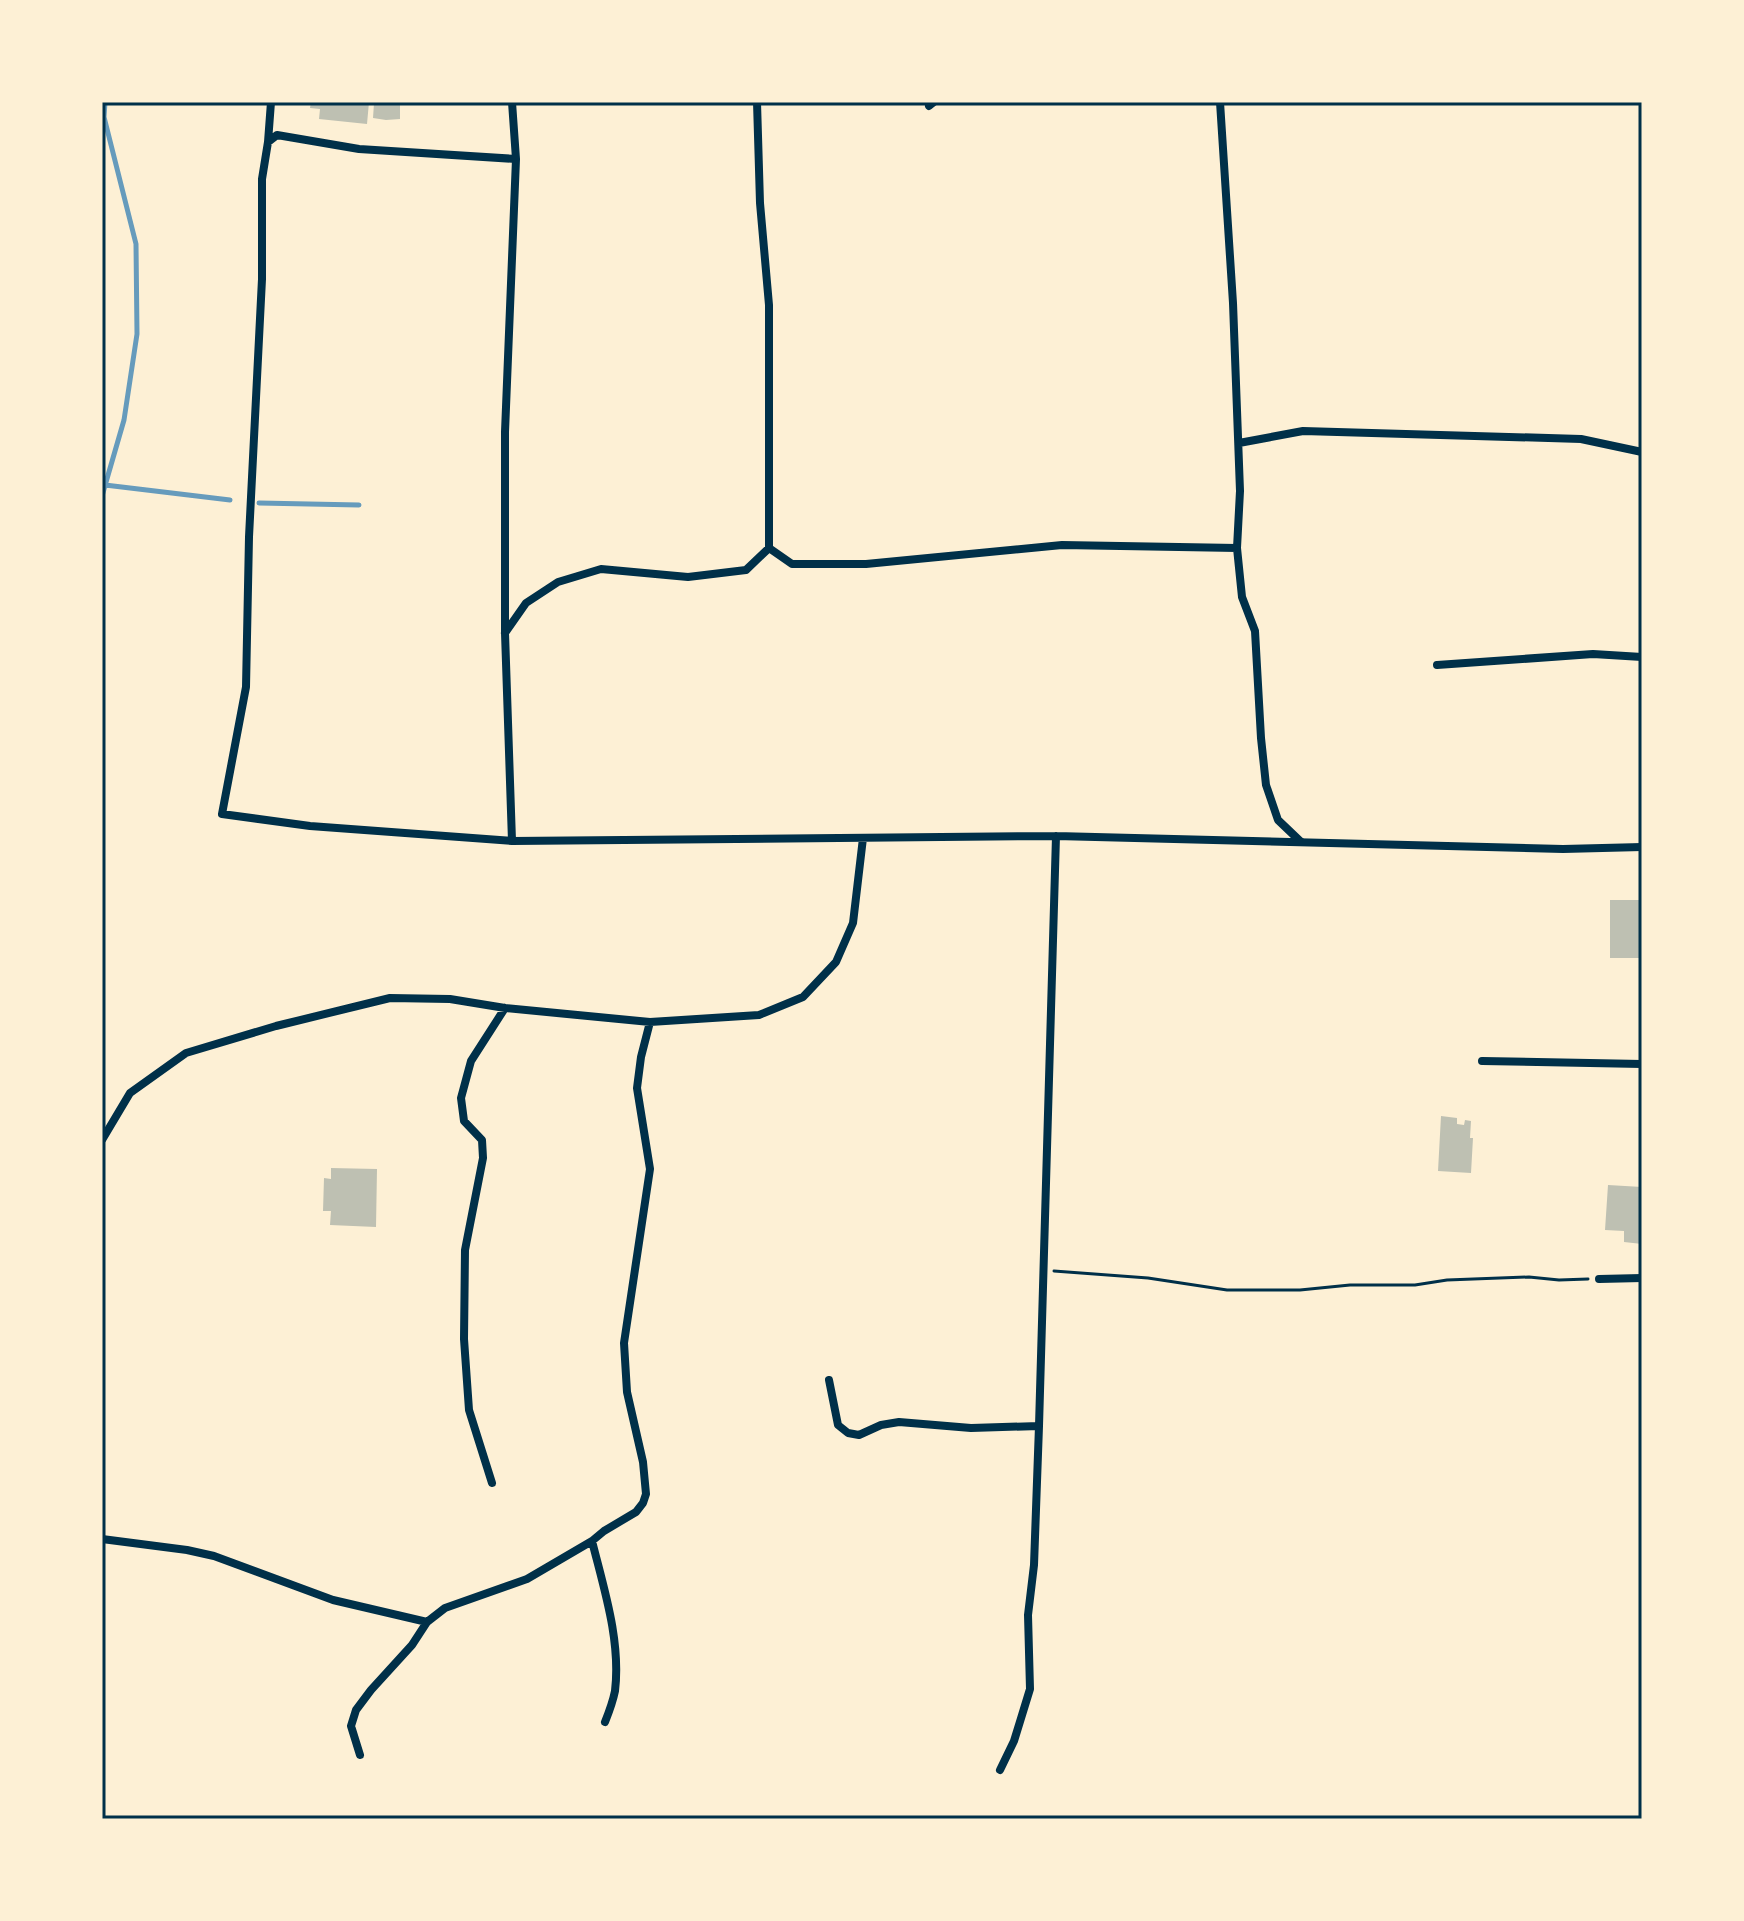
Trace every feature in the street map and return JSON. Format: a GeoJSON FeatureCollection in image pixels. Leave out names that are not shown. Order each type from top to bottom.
{"type":"FeatureCollection","features":[{"type":"Feature","properties":{"kind":"street"},"geometry":{"type":"LineString","coordinates":[[271,102],[262,179],[262,279],[249,537],[246,687],[222,814],[310,826],[512,841],[1056,836],[1563,849],[1642,847]]}},
{"type":"Feature","properties":{"kind":"street"},"geometry":{"type":"LineString","coordinates":[[512,102],[516,159],[505,432],[505,633],[512,841]]}},
{"type":"Feature","properties":{"kind":"street"},"geometry":{"type":"LineString","coordinates":[[505,633],[526,603],[558,582],[601,569],[688,577],[746,570],[769,548],[769,305],[760,203],[757,102]]}},
{"type":"Feature","properties":{"kind":"street"},"geometry":{"type":"LineString","coordinates":[[1220,102],[1233,303],[1240,491],[1237,548],[1242,597],[1255,631],[1266,785],[1278,820],[1301,841]]}},
{"type":"Feature","properties":{"kind":"street"},"geometry":{"type":"LineString","coordinates":[[268,142],[277,135],[359,149],[516,159]]}},
{"type":"Feature","properties":{"kind":"street"},"geometry":{"type":"LineString","coordinates":[[1239,443],[1303,431],[1415,436],[1496,435],[1581,439],[1642,452]]}},
{"type":"Feature","properties":{"kind":"street"},"geometry":{"type":"LineString","coordinates":[[769,548],[792,564],[866,564],[1062,545],[1237,548]]}},
{"type":"Feature","properties":{"kind":"street"},"geometry":{"type":"LineString","coordinates":[[1437,665],[1593,654],[1642,657]]}},
{"type":"Feature","properties":{"kind":"street"},"geometry":{"type":"LineString","coordinates":[[1000,1770],[1014,1741],[1030,1689],[1028,1615],[1039,1426],[1056,836]]}},
{"type":"Feature","properties":{"kind":"street"},"geometry":{"type":"LineString","coordinates":[[102,1140],[130,1093],[186,1053],[276,1026],[390,998],[450,999],[505,1008],[650,1022],[759,1015],[803,997],[836,962],[853,923],[863,838]]}},
{"type":"Feature","properties":{"kind":"street"},"geometry":{"type":"LineString","coordinates":[[492,1483],[469,1410],[464,1339],[465,1250],[483,1158],[482,1140],[464,1121],[461,1098],[471,1061],[505,1008]]}},
{"type":"Feature","properties":{"kind":"street"},"geometry":{"type":"LineString","coordinates":[[360,1755],[351,1726],[356,1710],[412,1645],[427,1622],[445,1608],[527,1579],[592,1541],[636,1512],[643,1503],[646,1494],[643,1462],[627,1392],[624,1343],[650,1169],[637,1088],[650,1022]]}},
{"type":"Feature","properties":{"kind":"street"},"geometry":{"type":"LineString","coordinates":[[1482,1061],[1642,1064]]}},
{"type":"Feature","properties":{"kind":"street"},"geometry":{"type":"LineString","coordinates":[[1599,1279],[1642,1278]]}},
{"type":"Feature","properties":{"kind":"street"},"geometry":{"type":"LineString","coordinates":[[829,1380],[838,1425],[848,1433],[859,1435],[881,1425],[899,1422],[971,1428],[1039,1426]]}},
{"type":"Feature","properties":{"kind":"street"},"geometry":{"type":"LineString","coordinates":[[102,1539],[214,1556],[333,1600],[427,1622]]}},
{"type":"Feature","properties":{"kind":"street"},"geometry":{"type":"LineString","coordinates":[[592,1541],[615,1647],[614,1695],[605,1722]]}},
{"type":"Feature","properties":{"kind":"path"},"geometry":{"type":"LineString","coordinates":[[1042,1271],[1148,1278],[1227,1290],[1300,1290],[1529,1277],[1599,1279]]}},
{"type":"Feature","properties":{"kind":"building"},"geometry":{"type":"Polygon","coordinates":[[[311,102],[369,102],[367,124],[319,119],[320,109],[310,108],[311,102]]]}},
{"type":"Feature","properties":{"kind":"building"},"geometry":{"type":"Polygon","coordinates":[[[374,103],[400,104],[400,119],[373,118],[374,103]]]}},
{"type":"Feature","properties":{"kind":"building"},"geometry":{"type":"Polygon","coordinates":[[[1610,900],[1642,900],[1642,958],[1610,958],[1610,900]]]}},
{"type":"Feature","properties":{"kind":"building"},"geometry":{"type":"Polygon","coordinates":[[[1441,1116],[1457,1118],[1457,1124],[1464,1125],[1465,1120],[1471,1121],[1471,1173],[1438,1171],[1441,1116]]]}},
{"type":"Feature","properties":{"kind":"building"},"geometry":{"type":"Polygon","coordinates":[[[331,1168],[377,1169],[376,1227],[330,1225],[331,1211],[323,1211],[324,1178],[331,1179],[331,1168]]]}},
{"type":"Feature","properties":{"kind":"building"},"geometry":{"type":"Polygon","coordinates":[[[1608,1185],[1642,1187],[1642,1244],[1624,1242],[1624,1231],[1605,1230],[1608,1185]]]}},
{"type":"Feature","properties":{"kind":"waterway"},"geometry":{"type":"LineString","coordinates":[[102,496],[124,420],[137,334],[136,244],[104,117],[105,102]]}},
{"type":"Feature","properties":{"kind":"waterway"},"geometry":{"type":"LineString","coordinates":[[105,485],[230,500]]}},
{"type":"Feature","properties":{"kind":"waterway"},"geometry":{"type":"LineString","coordinates":[[259,503],[359,505]]}}]}
